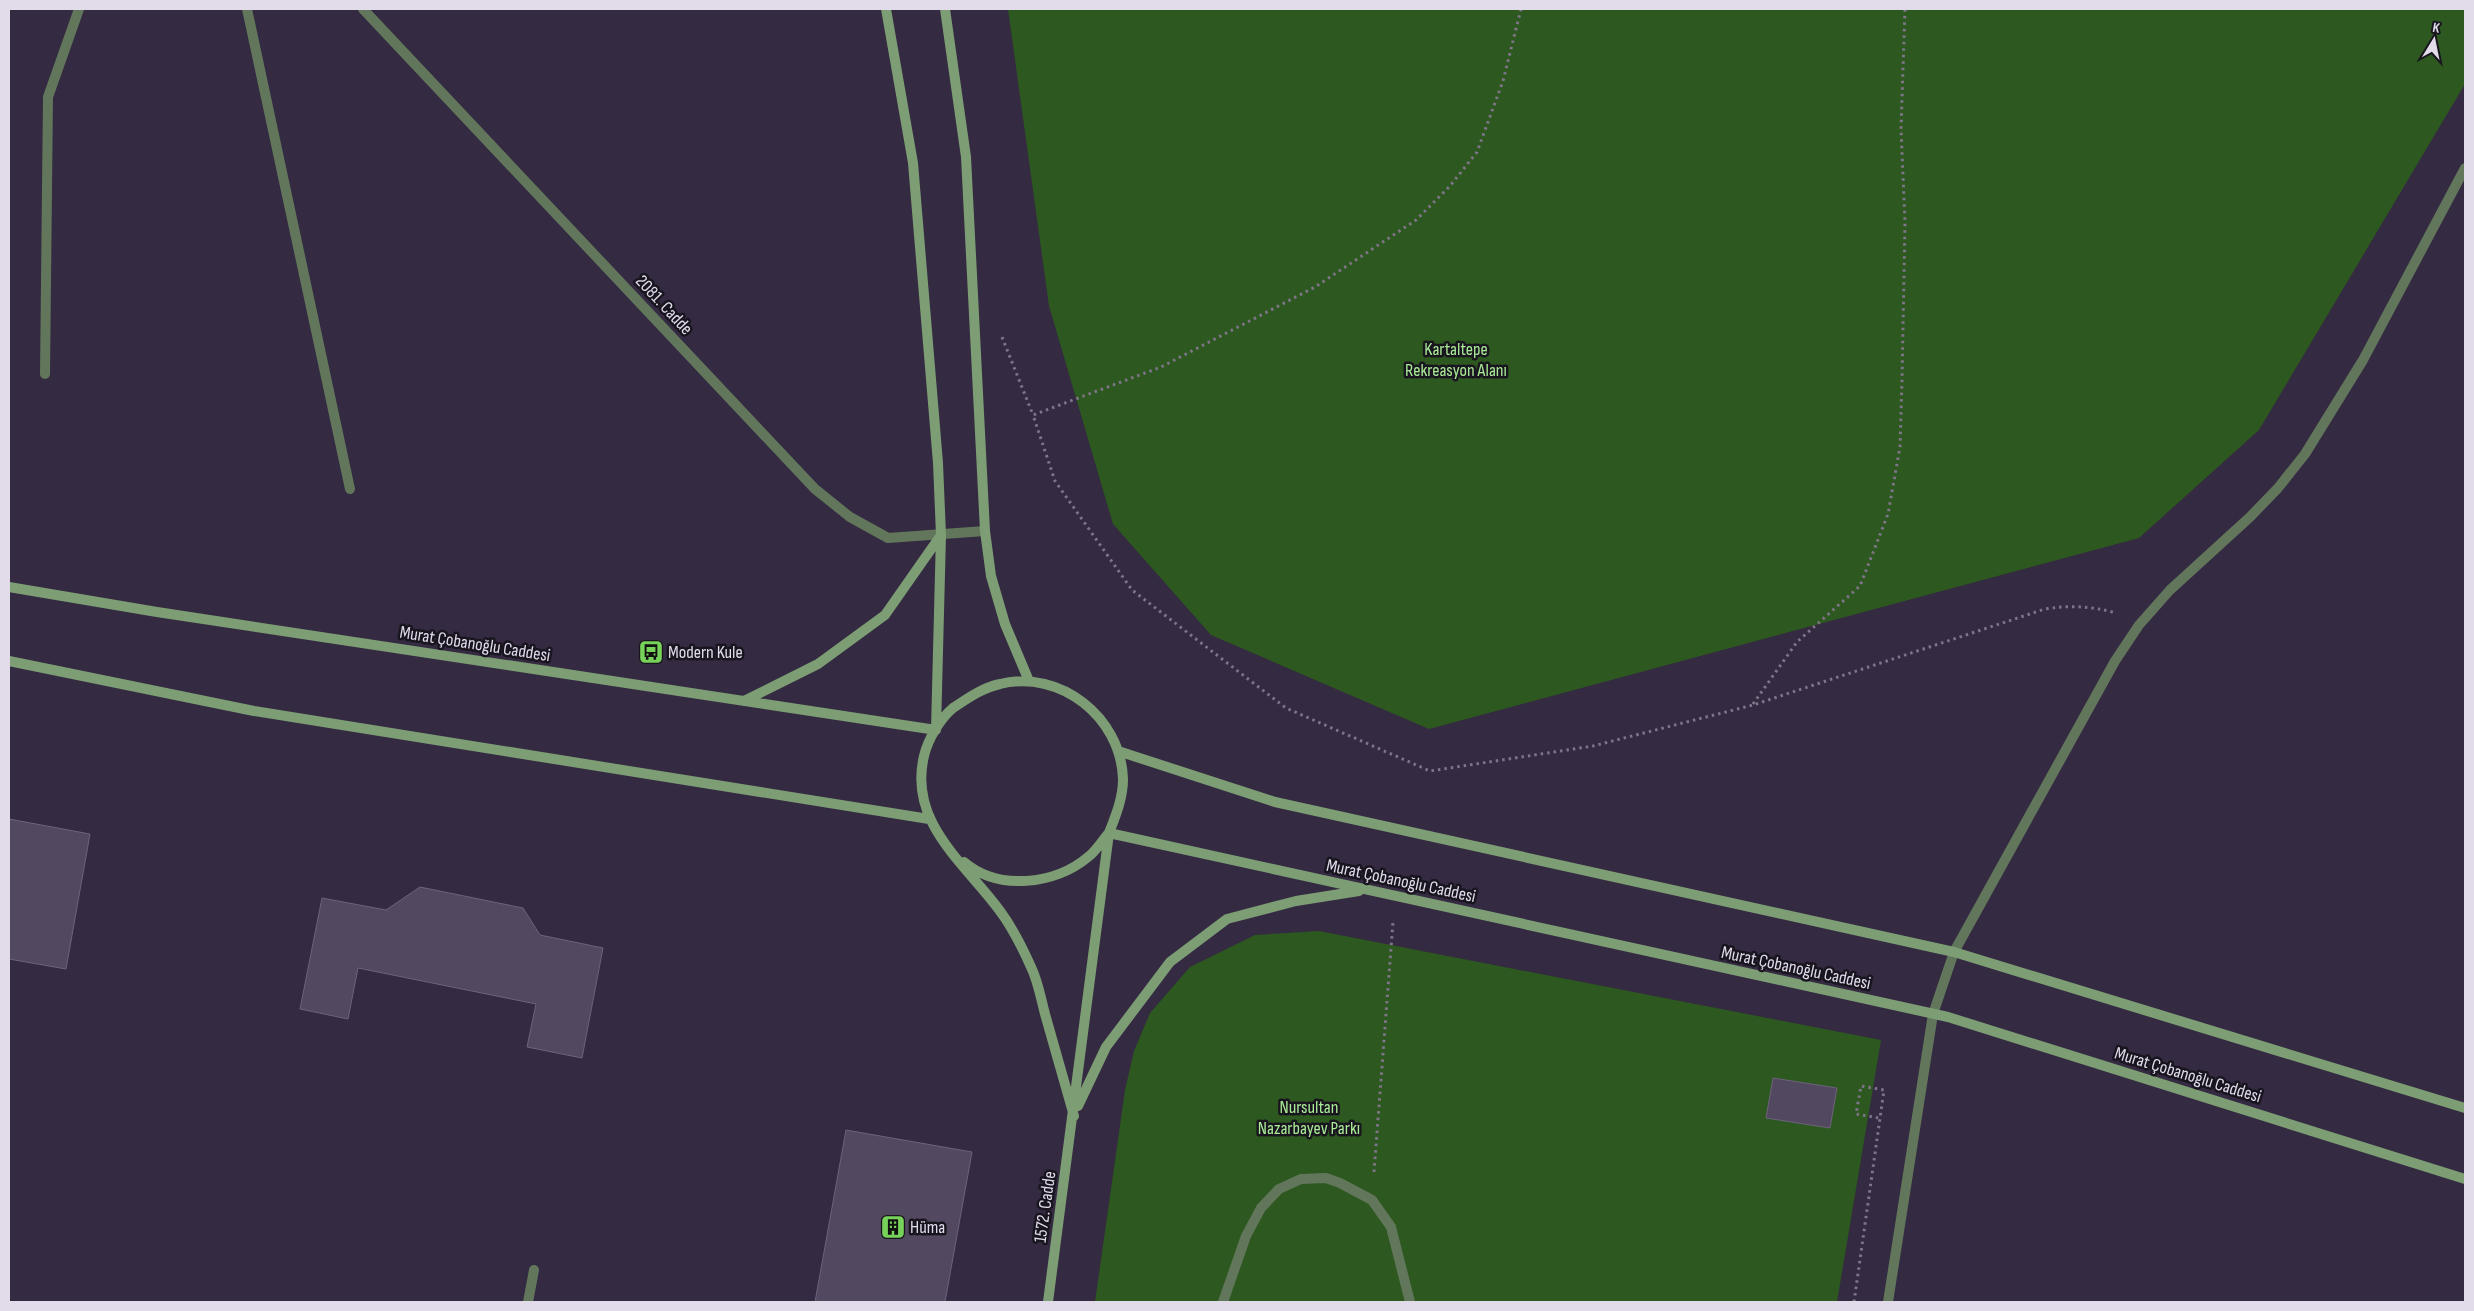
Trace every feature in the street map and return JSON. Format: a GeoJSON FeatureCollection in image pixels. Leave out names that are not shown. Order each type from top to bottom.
{"type":"FeatureCollection","features":[{"type":"Feature","properties":{"kind":"main road"},"geometry":{"type":"LineString","coordinates":[[886,9],[913,163],[938,462],[941,535],[936,730]]}},
{"type":"Feature","properties":{"kind":"main road"},"geometry":{"type":"LineString","coordinates":[[945,9],[966,157],[984,531],[992,576],[1005,624],[1029,681]]}},
{"type":"Feature","properties":{"kind":"main road"},"geometry":{"type":"LineString","coordinates":[[744,701],[818,664],[885,615],[941,535]]}},
{"type":"Feature","properties":{"kind":"main road","name":"Murat Çobanoğlu Caddesi"},"geometry":{"type":"LineString","coordinates":[[9,587],[157,612],[936,730]]}},
{"type":"Feature","properties":{"kind":"main road"},"geometry":{"type":"LineString","coordinates":[[9,661],[254,710],[929,818]]}},
{"type":"Feature","properties":{"kind":"main road"},"geometry":{"type":"LineString","coordinates":[[946,847],[970,868],[999,879],[1031,882],[1062,874],[1088,857],[1109,833],[1120,806],[1123,779],[1118,751],[1105,724],[1085,702],[1058,687],[1029,681],[1000,684],[972,694],[949,712],[927,744],[922,766],[922,794],[929,818],[946,847],[1001,912],[1032,968],[1074,1116]]}},
{"type":"Feature","properties":{"kind":"main road"},"geometry":{"type":"LineString","coordinates":[[1118,751],[1275,802],[1954,952],[2465,1108]]}},
{"type":"Feature","properties":{"kind":"main road","name":"Murat Çobanoğlu Caddesi"},"geometry":{"type":"LineString","coordinates":[[1109,833],[1957,1020],[2465,1179]]}},
{"type":"Feature","properties":{"kind":"main road","name":"1572. Cadde"},"geometry":{"type":"LineString","coordinates":[[1048,1302],[1074,1116],[1109,833]]}},
{"type":"Feature","properties":{"kind":"main road"},"geometry":{"type":"LineString","coordinates":[[1074,1116],[1106,1047],[1170,962],[1227,919],[1296,901],[1365,890]]}},
{"type":"Feature","properties":{"kind":"street"},"geometry":{"type":"LineString","coordinates":[[45,374],[48,97],[79,9]]}},
{"type":"Feature","properties":{"kind":"street"},"geometry":{"type":"LineString","coordinates":[[247,9],[350,489]]}},
{"type":"Feature","properties":{"kind":"street","name":"2081. Cadde"},"geometry":{"type":"LineString","coordinates":[[363,9],[816,489],[850,517],[888,538],[984,531]]}},
{"type":"Feature","properties":{"kind":"street"},"geometry":{"type":"LineString","coordinates":[[1888,1302],[1933,1014],[1954,952],[2093,699],[2139,625],[2170,590],[2278,488],[2305,454],[2363,360],[2465,168]]}},
{"type":"Feature","properties":{"kind":"street"},"geometry":{"type":"LineString","coordinates":[[1223,1302],[1246,1236],[1261,1208],[1279,1189],[1301,1178],[1326,1178],[1340,1183],[1372,1200],[1391,1227],[1410,1302]]}},
{"type":"Feature","properties":{"kind":"street"},"geometry":{"type":"LineString","coordinates":[[528,1302],[534,1270]]}},
{"type":"Feature","properties":{"kind":"path"},"geometry":{"type":"LineString","coordinates":[[1521,9],[1503,81],[1478,152],[1443,193],[1416,220],[1315,287],[1160,367],[1033,415],[1055,481],[1132,590],[1286,708],[1430,771],[1593,746],[1753,705],[2045,609],[2070,606],[2095,607],[2118,614],[2139,625]]}},
{"type":"Feature","properties":{"kind":"path"},"geometry":{"type":"LineString","coordinates":[[1753,705],[1797,642],[1860,586],[1888,514],[1900,447],[1903,370],[1905,222],[1901,129],[1905,9]]}},
{"type":"Feature","properties":{"kind":"path"},"geometry":{"type":"LineString","coordinates":[[1372,1200],[1390,945],[1396,897]]}},
{"type":"Feature","properties":{"kind":"path"},"geometry":{"type":"LineString","coordinates":[[1854,1302],[1884,1090],[1861,1086],[1856,1114],[1879,1118]]}},
{"type":"Feature","properties":{"kind":"green space","name":"Kartaltepe Rekreasyon Alanı"},"geometry":{"type":"Polygon","coordinates":[[[1008,9],[2465,9],[2465,84],[2259,430],[2139,538],[1429,729],[1211,635],[1113,524],[1049,306],[1008,9]]]}},
{"type":"Feature","properties":{"kind":"green space","name":"Nursultan Nazarbayev Parkı"},"geometry":{"type":"Polygon","coordinates":[[[1319,931],[1881,1040],[1837,1302],[1095,1302],[1125,1090],[1134,1051],[1150,1013],[1190,967],[1255,935],[1319,931]]]}},
{"type":"Feature","properties":{"kind":"building"},"geometry":{"type":"Polygon","coordinates":[[[9,819],[90,834],[66,969],[9,959],[9,819]]]}},
{"type":"Feature","properties":{"kind":"building"},"geometry":{"type":"Polygon","coordinates":[[[420,887],[523,908],[540,935],[603,948],[582,1058],[527,1047],[536,1004],[358,968],[348,1019],[300,1009],[322,898],[386,910],[420,887]]]}},
{"type":"Feature","properties":{"kind":"building"},"geometry":{"type":"Polygon","coordinates":[[[1773,1078],[1837,1088],[1830,1128],[1766,1118],[1773,1078]]]}},
{"type":"Feature","properties":{"kind":"building","name":"Hüma"},"geometry":{"type":"Polygon","coordinates":[[[846,1130],[972,1152],[945,1302],[815,1302],[846,1130]]]}},
{"type":"Feature","properties":{"kind":"place","name":"Modern Kule"},"geometry":{"type":"Point","coordinates":[651,652]}},
{"type":"Feature","properties":{"kind":"place","name":"Hüma"},"geometry":{"type":"Point","coordinates":[893,1227]}}]}
